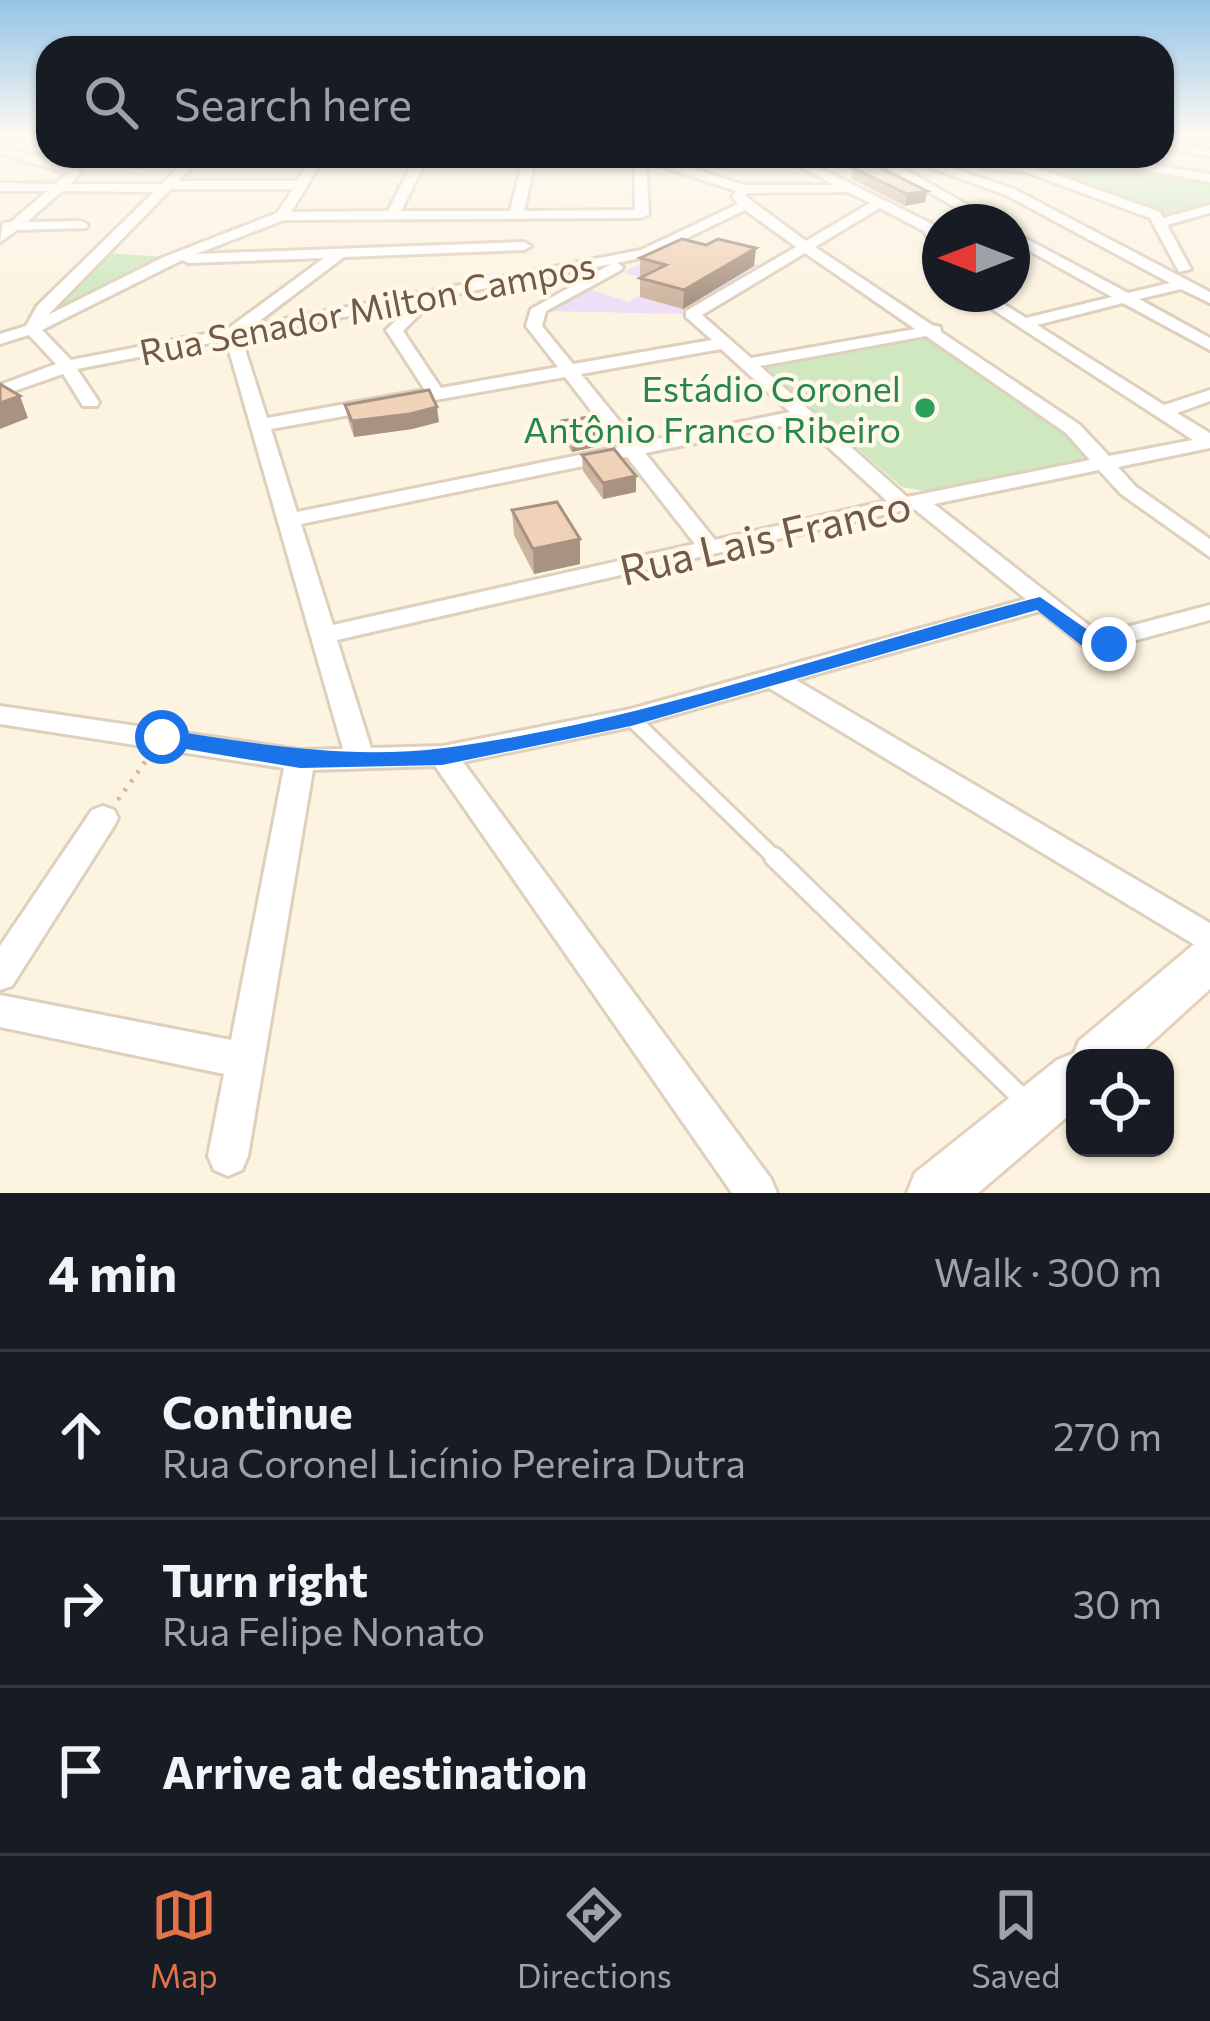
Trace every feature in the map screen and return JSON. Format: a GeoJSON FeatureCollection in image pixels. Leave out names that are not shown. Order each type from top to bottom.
{"type":"FeatureCollection","features":[{"type":"Feature","properties":{"kind":"street"},"geometry":{"type":"LineString","coordinates":[[0,238],[8,226],[53,193]]}},
{"type":"Feature","properties":{"kind":"street"},"geometry":{"type":"LineString","coordinates":[[34,323],[159,193]]}},
{"type":"Feature","properties":{"kind":"street"},"geometry":{"type":"LineString","coordinates":[[282,216],[296,193]]}},
{"type":"Feature","properties":{"kind":"street"},"geometry":{"type":"LineString","coordinates":[[392,216],[404,193]]}},
{"type":"Feature","properties":{"kind":"street"},"geometry":{"type":"LineString","coordinates":[[516,215],[521,193]]}},
{"type":"Feature","properties":{"kind":"street"},"geometry":{"type":"LineString","coordinates":[[0,339],[169,260],[282,216],[636,215],[645,211],[644,193]]}},
{"type":"Feature","properties":{"kind":"street"},"geometry":{"type":"LineString","coordinates":[[718,193],[934,330],[1073,429],[1128,490],[1210,550]]}},
{"type":"Feature","properties":{"kind":"street"},"geometry":{"type":"LineString","coordinates":[[743,205],[824,193]]}},
{"type":"Feature","properties":{"kind":"street"},"geometry":{"type":"LineString","coordinates":[[855,193],[922,225]]}},
{"type":"Feature","properties":{"kind":"street"},"geometry":{"type":"LineString","coordinates":[[1011,193],[1210,281]]}},
{"type":"Feature","properties":{"kind":"street"},"geometry":{"type":"LineString","coordinates":[[1088,193],[1163,222],[1210,209]]}},
{"type":"Feature","properties":{"kind":"street"},"geometry":{"type":"LineString","coordinates":[[878,204],[692,314],[801,416],[1089,640],[1109,644],[1210,612]]}},
{"type":"Feature","properties":{"kind":"street","name":"Rua Senador Milton Campos"},"geometry":{"type":"LineString","coordinates":[[0,391],[67,366],[646,253],[743,205]]}},
{"type":"Feature","properties":{"kind":"street"},"geometry":{"type":"LineString","coordinates":[[1163,222],[1185,273],[1210,298]]}},
{"type":"Feature","properties":{"kind":"street"},"geometry":{"type":"LineString","coordinates":[[8,226],[127,226]]}},
{"type":"Feature","properties":{"kind":"street"},"geometry":{"type":"LineString","coordinates":[[169,260],[524,246]]}},
{"type":"Feature","properties":{"kind":"street"},"geometry":{"type":"LineString","coordinates":[[1030,246],[1210,345]]}},
{"type":"Feature","properties":{"kind":"street"},"geometry":{"type":"LineString","coordinates":[[646,253],[539,309],[534,326],[710,549]]}},
{"type":"Feature","properties":{"kind":"street"},"geometry":{"type":"LineString","coordinates":[[339,254],[232,333],[361,760]]}},
{"type":"Feature","properties":{"kind":"street"},"geometry":{"type":"LineString","coordinates":[[1024,323],[1185,273]]}},
{"type":"Feature","properties":{"kind":"street"},"geometry":{"type":"LineString","coordinates":[[432,293],[394,330],[436,395]]}},
{"type":"Feature","properties":{"kind":"street"},"geometry":{"type":"LineString","coordinates":[[1006,312],[1210,442]]}},
{"type":"Feature","properties":{"kind":"street"},"geometry":{"type":"LineString","coordinates":[[34,323],[90,402]]}},
{"type":"Feature","properties":{"kind":"street"},"geometry":{"type":"LineString","coordinates":[[745,364],[934,330]]}},
{"type":"Feature","properties":{"kind":"street"},"geometry":{"type":"LineString","coordinates":[[260,425],[720,344]]}},
{"type":"Feature","properties":{"kind":"street"},"geometry":{"type":"LineString","coordinates":[[1162,411],[1210,395]]}},
{"type":"Feature","properties":{"kind":"street"},"geometry":{"type":"LineString","coordinates":[[286,520],[801,416]]}},
{"type":"Feature","properties":{"kind":"street","name":"Rua Lais Franco"},"geometry":{"type":"LineString","coordinates":[[320,636],[910,502],[1210,442]]}},
{"type":"Feature","properties":{"kind":"street"},"geometry":{"type":"LineString","coordinates":[[0,715],[300,760],[442,757],[631,718],[1040,603]]}},
{"type":"Feature","properties":{"kind":"street"},"geometry":{"type":"LineString","coordinates":[[775,680],[1210,940]]}},
{"type":"Feature","properties":{"kind":"street"},"geometry":{"type":"LineString","coordinates":[[442,757],[757,1193]]}},
{"type":"Feature","properties":{"kind":"street"},"geometry":{"type":"LineString","coordinates":[[228,1156],[300,760]]}},
{"type":"Feature","properties":{"kind":"street"},"geometry":{"type":"LineString","coordinates":[[0,975],[103,818]]}},
{"type":"Feature","properties":{"kind":"street"},"geometry":{"type":"LineString","coordinates":[[1107,1049],[1210,959]]}},
{"type":"Feature","properties":{"kind":"street"},"geometry":{"type":"LineString","coordinates":[[0,1012],[247,1061]]}},
{"type":"Feature","properties":{"kind":"street"},"geometry":{"type":"LineString","coordinates":[[935,1193],[1055,1095]]}},
{"type":"Feature","properties":{"kind":"lane"},"geometry":{"type":"LineString","coordinates":[[631,718],[1055,1095]]}},
{"type":"Feature","properties":{"kind":"path"},"geometry":{"type":"LineString","coordinates":[[103,818],[162,737]]}},
{"type":"Feature","properties":{"kind":"shaded area"},"geometry":{"type":"Polygon","coordinates":[[[669,251],[720,254],[768,267],[687,314],[544,311],[587,288],[628,302],[659,284],[623,272],[669,251]]]}},
{"type":"Feature","properties":{"kind":"green space"},"geometry":{"type":"Polygon","coordinates":[[[1106,193],[1210,193],[1210,206],[1171,216],[1106,193]]]}},
{"type":"Feature","properties":{"kind":"green space"},"geometry":{"type":"Polygon","coordinates":[[[105,253],[168,257],[45,318],[105,253]]]}},
{"type":"Feature","properties":{"kind":"green space","name":"Estádio Coronel Antônio Franco Ribeiro"},"geometry":{"type":"Polygon","coordinates":[[[936,337],[1086,446],[1083,459],[930,492],[902,487],[761,364],[936,337]]]}},
{"type":"Feature","properties":{"kind":"building"},"geometry":{"type":"Polygon","coordinates":[[[682,239],[706,245],[718,239],[756,248],[684,290],[640,278],[666,265],[640,258],[682,239]]]}},
{"type":"Feature","properties":{"kind":"building"},"geometry":{"type":"Polygon","coordinates":[[[0,384],[20,396],[0,403],[0,384]]]}},
{"type":"Feature","properties":{"kind":"building"},"geometry":{"type":"Polygon","coordinates":[[[429,390],[437,407],[410,414],[352,421],[345,405],[429,390]]]}},
{"type":"Feature","properties":{"kind":"building"},"geometry":{"type":"Polygon","coordinates":[[[589,417],[600,431],[572,436],[562,421],[589,417]]]}},
{"type":"Feature","properties":{"kind":"building"},"geometry":{"type":"Polygon","coordinates":[[[614,449],[636,476],[603,483],[582,455],[614,449]]]}},
{"type":"Feature","properties":{"kind":"building"},"geometry":{"type":"Polygon","coordinates":[[[557,502],[580,539],[533,549],[512,510],[557,502]]]}},
{"type":"Feature","properties":{"kind":"place","name":"Estádio Coronel Antônio Franco Ribeiro"},"geometry":{"type":"Point","coordinates":[925,408]}},
{"type":"Feature","properties":{"kind":"route"},"geometry":{"type":"LineString","coordinates":[[162,737],[300,760],[442,757],[631,718],[1040,603],[1089,640],[1109,644]]}}]}
